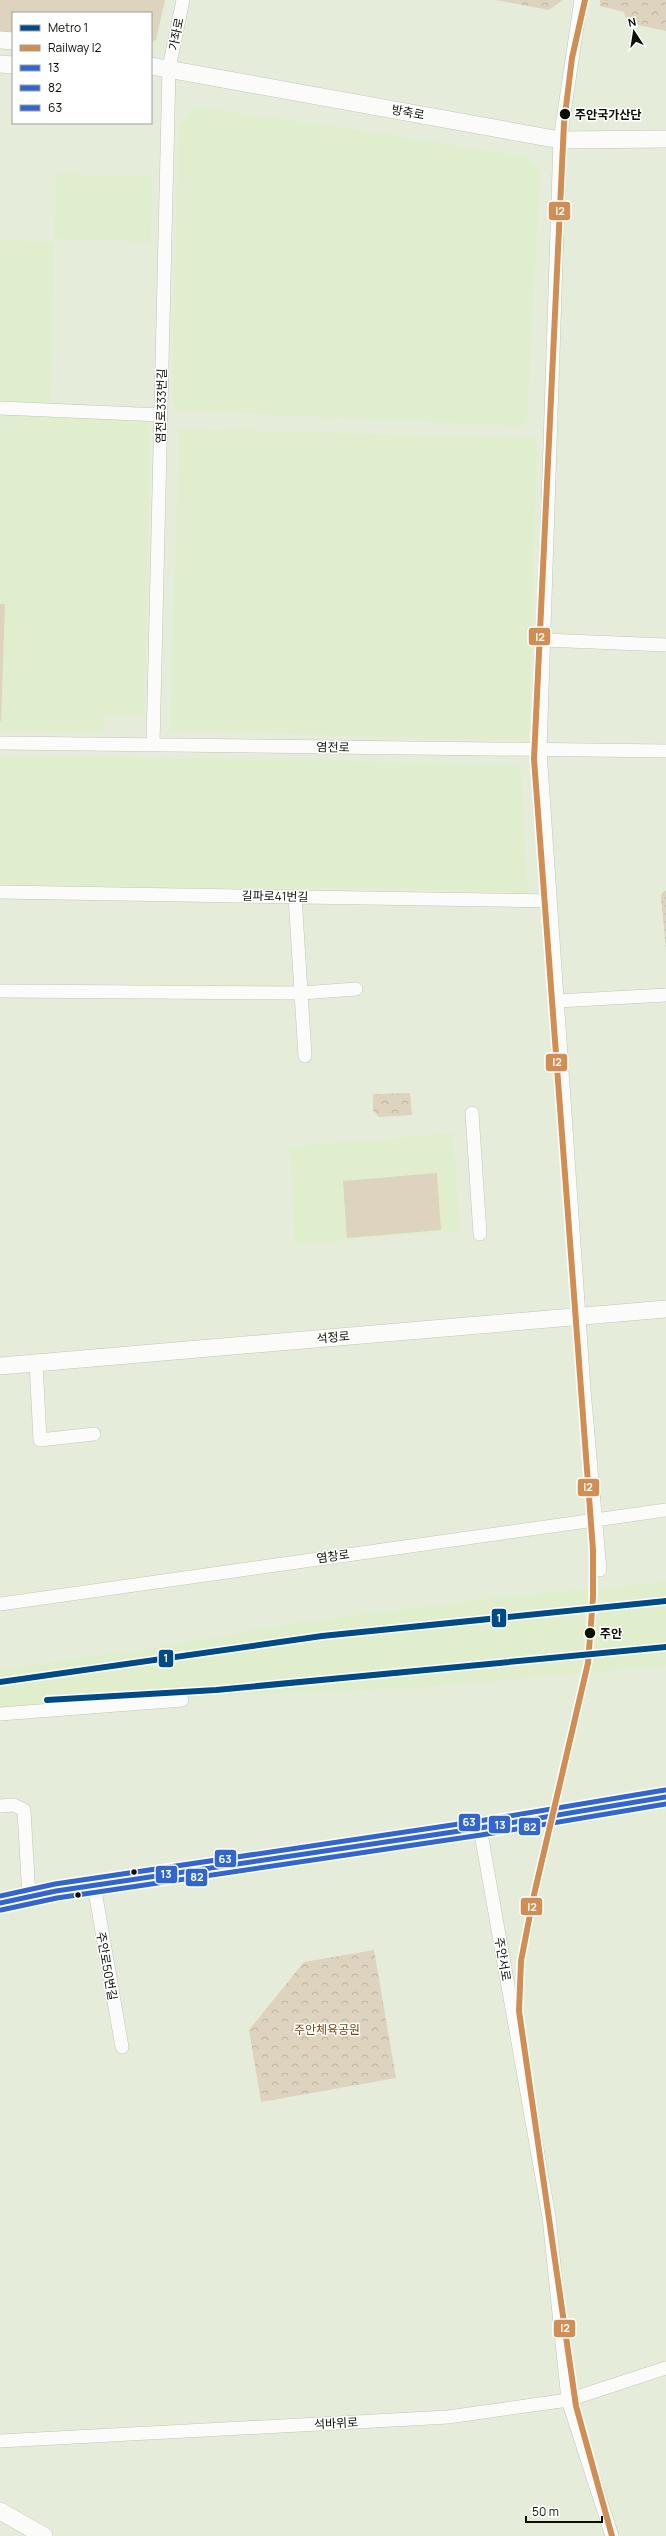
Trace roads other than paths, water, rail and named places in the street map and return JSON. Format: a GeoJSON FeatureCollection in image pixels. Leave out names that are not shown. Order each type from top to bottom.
{"type":"FeatureCollection","features":[{"type":"Feature","properties":{"kind":"main road"},"geometry":{"type":"LineString","coordinates":[[0,40],[12,42]]}},
{"type":"Feature","properties":{"kind":"main road"},"geometry":{"type":"LineString","coordinates":[[0,51],[12,52]]}},
{"type":"Feature","properties":{"kind":"main road"},"geometry":{"type":"LineString","coordinates":[[0,64],[12,65]]}},
{"type":"Feature","properties":{"kind":"main road","name":"방축로"},"geometry":{"type":"LineString","coordinates":[[152,66],[560,140],[666,139]]}},
{"type":"Feature","properties":{"kind":"main road","name":"석정로"},"geometry":{"type":"LineString","coordinates":[[0,1366],[666,1309]]}},
{"type":"Feature","properties":{"kind":"main road"},"geometry":{"type":"LineString","coordinates":[[0,1903],[94,1885],[480,1828],[666,1797]]}},
{"type":"Feature","properties":{"kind":"main road"},"geometry":{"type":"LineString","coordinates":[[0,2511],[44,2536]]}},
{"type":"Feature","properties":{"kind":"street","name":"가좌로"},"geometry":{"type":"LineString","coordinates":[[169,68],[182,0]]}},
{"type":"Feature","properties":{"kind":"street"},"geometry":{"type":"LineString","coordinates":[[581,0],[560,140],[540,751],[579,1316],[600,1570]]}},
{"type":"Feature","properties":{"kind":"street","name":"염전로333번길"},"geometry":{"type":"LineString","coordinates":[[153,744],[169,68]]}},
{"type":"Feature","properties":{"kind":"street"},"geometry":{"type":"LineString","coordinates":[[0,408],[161,415]]}},
{"type":"Feature","properties":{"kind":"street"},"geometry":{"type":"LineString","coordinates":[[544,640],[666,645]]}},
{"type":"Feature","properties":{"kind":"street","name":"염전로"},"geometry":{"type":"LineString","coordinates":[[0,743],[153,744],[540,751],[666,751]]}},
{"type":"Feature","properties":{"kind":"street","name":"길파로41번길"},"geometry":{"type":"LineString","coordinates":[[0,892],[550,901]]}},
{"type":"Feature","properties":{"kind":"street"},"geometry":{"type":"LineString","coordinates":[[295,896],[305,1056]]}},
{"type":"Feature","properties":{"kind":"street"},"geometry":{"type":"LineString","coordinates":[[0,991],[301,993],[356,989]]}},
{"type":"Feature","properties":{"kind":"street"},"geometry":{"type":"LineString","coordinates":[[557,1001],[666,995]]}},
{"type":"Feature","properties":{"kind":"street"},"geometry":{"type":"LineString","coordinates":[[472,1113],[480,1234]]}},
{"type":"Feature","properties":{"kind":"street"},"geometry":{"type":"LineString","coordinates":[[36,1362],[40,1440],[94,1434]]}},
{"type":"Feature","properties":{"kind":"street","name":"염창로"},"geometry":{"type":"LineString","coordinates":[[0,1604],[666,1510]]}},
{"type":"Feature","properties":{"kind":"street"},"geometry":{"type":"LineString","coordinates":[[0,1714],[182,1700]]}},
{"type":"Feature","properties":{"kind":"street"},"geometry":{"type":"LineString","coordinates":[[0,1806],[14,1805],[24,1810],[29,1897]]}},
{"type":"Feature","properties":{"kind":"street","name":"주안서로"},"geometry":{"type":"LineString","coordinates":[[480,1828],[549,2218],[568,2400],[612,2536]]}},
{"type":"Feature","properties":{"kind":"street","name":"주안로50번길"},"geometry":{"type":"LineString","coordinates":[[94,1885],[122,2047]]}},
{"type":"Feature","properties":{"kind":"street","name":"석바위로"},"geometry":{"type":"LineString","coordinates":[[0,2441],[448,2417],[568,2400],[666,2368]]}},
{"type":"Feature","properties":{"kind":"metro line","name":"1"},"geometry":{"type":"LineString","coordinates":[[0,1682],[322,1636],[666,1601]]}},
{"type":"Feature","properties":{"kind":"metro line","name":"1"},"geometry":{"type":"LineString","coordinates":[[47,1700],[216,1690],[666,1647]]}},
{"type":"Feature","properties":{"kind":"rail line","name":"I2"},"geometry":{"type":"LineString","coordinates":[[585,0],[572,58],[564,123],[534,759],[593,1550],[593,1597],[588,1663],[533,1899],[521,1961],[519,2011],[576,2406],[612,2536]]}},
{"type":"Feature","properties":{"kind":"place","name":"주안국가산단"},"geometry":{"type":"Point","coordinates":[565,114]}},
{"type":"Feature","properties":{"kind":"place","name":"주안"},"geometry":{"type":"Point","coordinates":[590,1633]}},
{"type":"Feature","properties":{"kind":"park label","name":"주안체육공원"},"geometry":{"type":"Point","coordinates":[327,2029]}}]}
